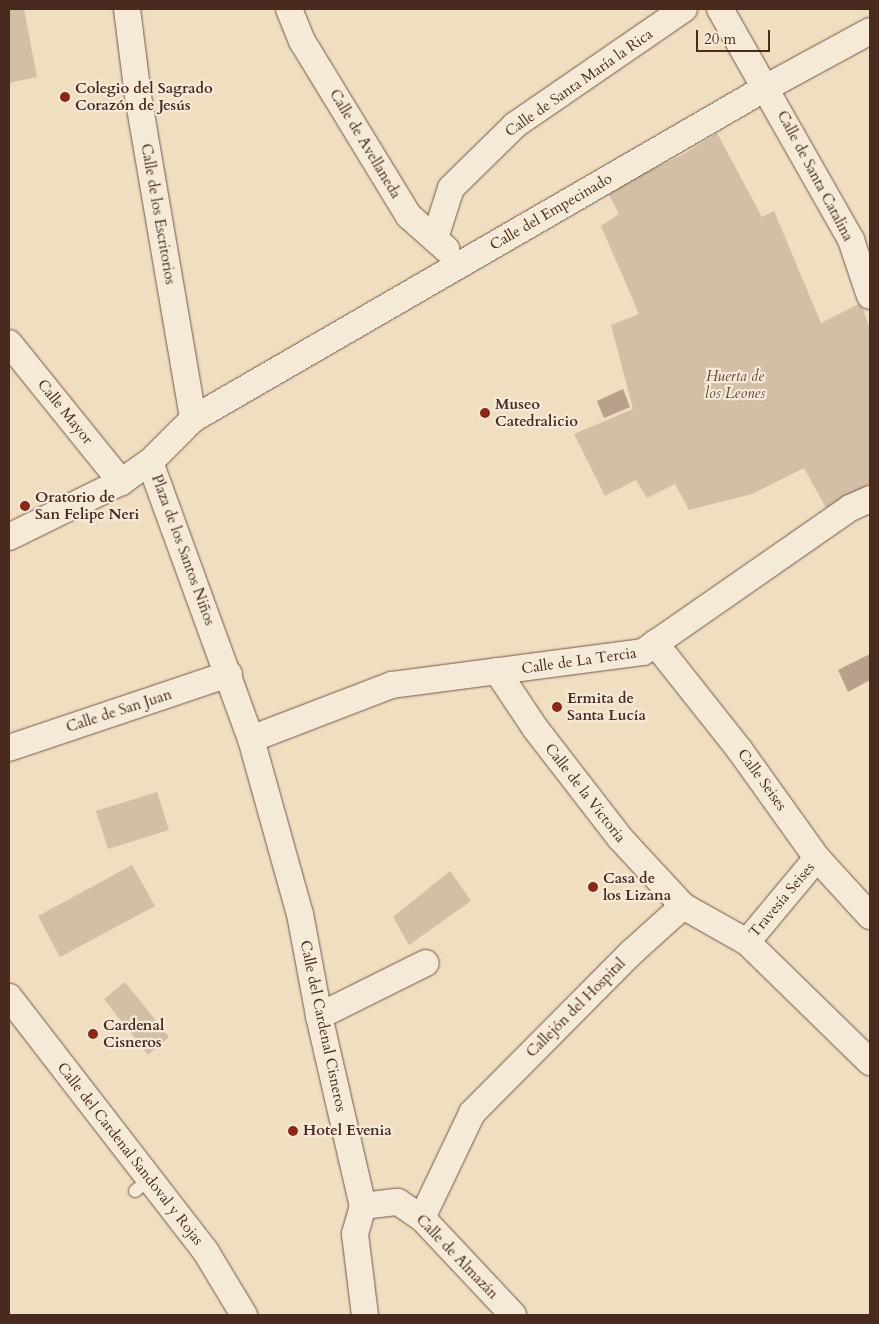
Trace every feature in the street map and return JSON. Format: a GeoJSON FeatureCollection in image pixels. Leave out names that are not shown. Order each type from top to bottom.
{"type":"FeatureCollection","features":[{"type":"Feature","properties":{"kind":"street","name":"Calle de los Escritorios"},"geometry":{"type":"LineString","coordinates":[[127,9],[138,96],[193,419]]}},
{"type":"Feature","properties":{"kind":"street","name":"Calle de Avellaneda"},"geometry":{"type":"LineString","coordinates":[[289,9],[302,41],[409,216],[461,263]]}},
{"type":"Feature","properties":{"kind":"street","name":"Calle de Santa María la Rica"},"geometry":{"type":"LineString","coordinates":[[435,238],[451,188],[515,125],[684,9]]}},
{"type":"Feature","properties":{"kind":"street","name":"Calle de Santa Catalina"},"geometry":{"type":"LineString","coordinates":[[720,9],[767,87],[851,240],[870,296]]}},
{"type":"Feature","properties":{"kind":"street","name":"Calle del Empecinado"},"geometry":{"type":"LineString","coordinates":[[233,397],[767,87],[870,31]]}},
{"type":"Feature","properties":{"kind":"street","name":"Calle Mayor"},"geometry":{"type":"LineString","coordinates":[[9,343],[121,482]]}},
{"type":"Feature","properties":{"kind":"street","name":"Plaza de los Santos Niños"},"geometry":{"type":"LineString","coordinates":[[233,397],[193,419],[150,462],[229,674],[251,739]]}},
{"type":"Feature","properties":{"kind":"street"},"geometry":{"type":"LineString","coordinates":[[9,537],[121,482],[150,462]]}},
{"type":"Feature","properties":{"kind":"street","name":"Calle de La Tercia"},"geometry":{"type":"LineString","coordinates":[[251,739],[392,685],[643,652],[850,508],[870,499]]}},
{"type":"Feature","properties":{"kind":"street","name":"Calle Seises"},"geometry":{"type":"LineString","coordinates":[[655,643],[739,749],[817,858],[870,916]]}},
{"type":"Feature","properties":{"kind":"street","name":"Calle de la Victoria"},"geometry":{"type":"LineString","coordinates":[[497,671],[535,728],[620,838],[684,906],[747,942],[829,1019],[870,1062]]}},
{"type":"Feature","properties":{"kind":"street","name":"Calle de San Juan"},"geometry":{"type":"LineString","coordinates":[[9,748],[229,674]]}},
{"type":"Feature","properties":{"kind":"street","name":"Calle del Cardenal Cisneros"},"geometry":{"type":"LineString","coordinates":[[251,739],[300,914],[319,1016],[363,1206],[355,1234],[365,1315]]}},
{"type":"Feature","properties":{"kind":"street","name":"Travesía Seises"},"geometry":{"type":"LineString","coordinates":[[747,942],[817,858]]}},
{"type":"Feature","properties":{"kind":"street","name":"Callejón del Hospital"},"geometry":{"type":"LineString","coordinates":[[422,1218],[472,1113],[631,953],[684,906]]}},
{"type":"Feature","properties":{"kind":"street"},"geometry":{"type":"LineString","coordinates":[[319,1016],[426,964]]}},
{"type":"Feature","properties":{"kind":"street","name":"Calle del Cardenal Sandoval y Rojas"},"geometry":{"type":"LineString","coordinates":[[9,997],[143,1185],[206,1252],[244,1315]]}},
{"type":"Feature","properties":{"kind":"street","name":"Calle de Almazán"},"geometry":{"type":"LineString","coordinates":[[363,1206],[398,1202],[422,1218],[513,1315]]}},
{"type":"Feature","properties":{"kind":"green space"},"geometry":{"type":"Polygon","coordinates":[[[9,9],[24,9],[37,77],[9,83],[9,9]]]}},
{"type":"Feature","properties":{"kind":"green space","name":"Huerta de los Leones"},"geometry":{"type":"Polygon","coordinates":[[[717,133],[762,217],[774,211],[821,323],[861,303],[870,329],[870,484],[826,508],[804,468],[752,494],[689,510],[675,484],[647,498],[636,480],[605,496],[574,434],[633,409],[611,325],[639,314],[601,226],[619,214],[607,191],[684,154],[717,133]]]}},
{"type":"Feature","properties":{"kind":"green space"},"geometry":{"type":"Polygon","coordinates":[[[157,792],[169,830],[108,849],[96,811],[157,792]]]}},
{"type":"Feature","properties":{"kind":"green space"},"geometry":{"type":"Polygon","coordinates":[[[132,865],[155,906],[60,957],[38,916],[132,865]]]}},
{"type":"Feature","properties":{"kind":"green space"},"geometry":{"type":"Polygon","coordinates":[[[450,871],[471,901],[409,945],[393,917],[450,871]]]}},
{"type":"Feature","properties":{"kind":"green space"},"geometry":{"type":"Polygon","coordinates":[[[125,982],[169,1037],[148,1055],[104,999],[125,982]]]}},
{"type":"Feature","properties":{"kind":"shaded area"},"geometry":{"type":"Polygon","coordinates":[[[623,389],[630,407],[604,418],[597,401],[623,389]]]}},
{"type":"Feature","properties":{"kind":"shaded area"},"geometry":{"type":"Polygon","coordinates":[[[870,654],[870,680],[848,692],[838,670],[870,654]]]}},
{"type":"Feature","properties":{"kind":"place","name":"Colegio del Sagrado Corazón de Jesús"},"geometry":{"type":"Point","coordinates":[65,97]}},
{"type":"Feature","properties":{"kind":"place","name":"Museo Catedralicio"},"geometry":{"type":"Point","coordinates":[485,413]}},
{"type":"Feature","properties":{"kind":"place","name":"Oratorio de San Felipe Neri"},"geometry":{"type":"Point","coordinates":[25,506]}},
{"type":"Feature","properties":{"kind":"place","name":"Ermita de Santa Lucía"},"geometry":{"type":"Point","coordinates":[557,707]}},
{"type":"Feature","properties":{"kind":"place","name":"Casa de los Lizana"},"geometry":{"type":"Point","coordinates":[593,887]}},
{"type":"Feature","properties":{"kind":"place","name":"Cardenal Cisneros"},"geometry":{"type":"Point","coordinates":[93,1034]}},
{"type":"Feature","properties":{"kind":"place","name":"Hotel Evenia"},"geometry":{"type":"Point","coordinates":[293,1131]}}]}
